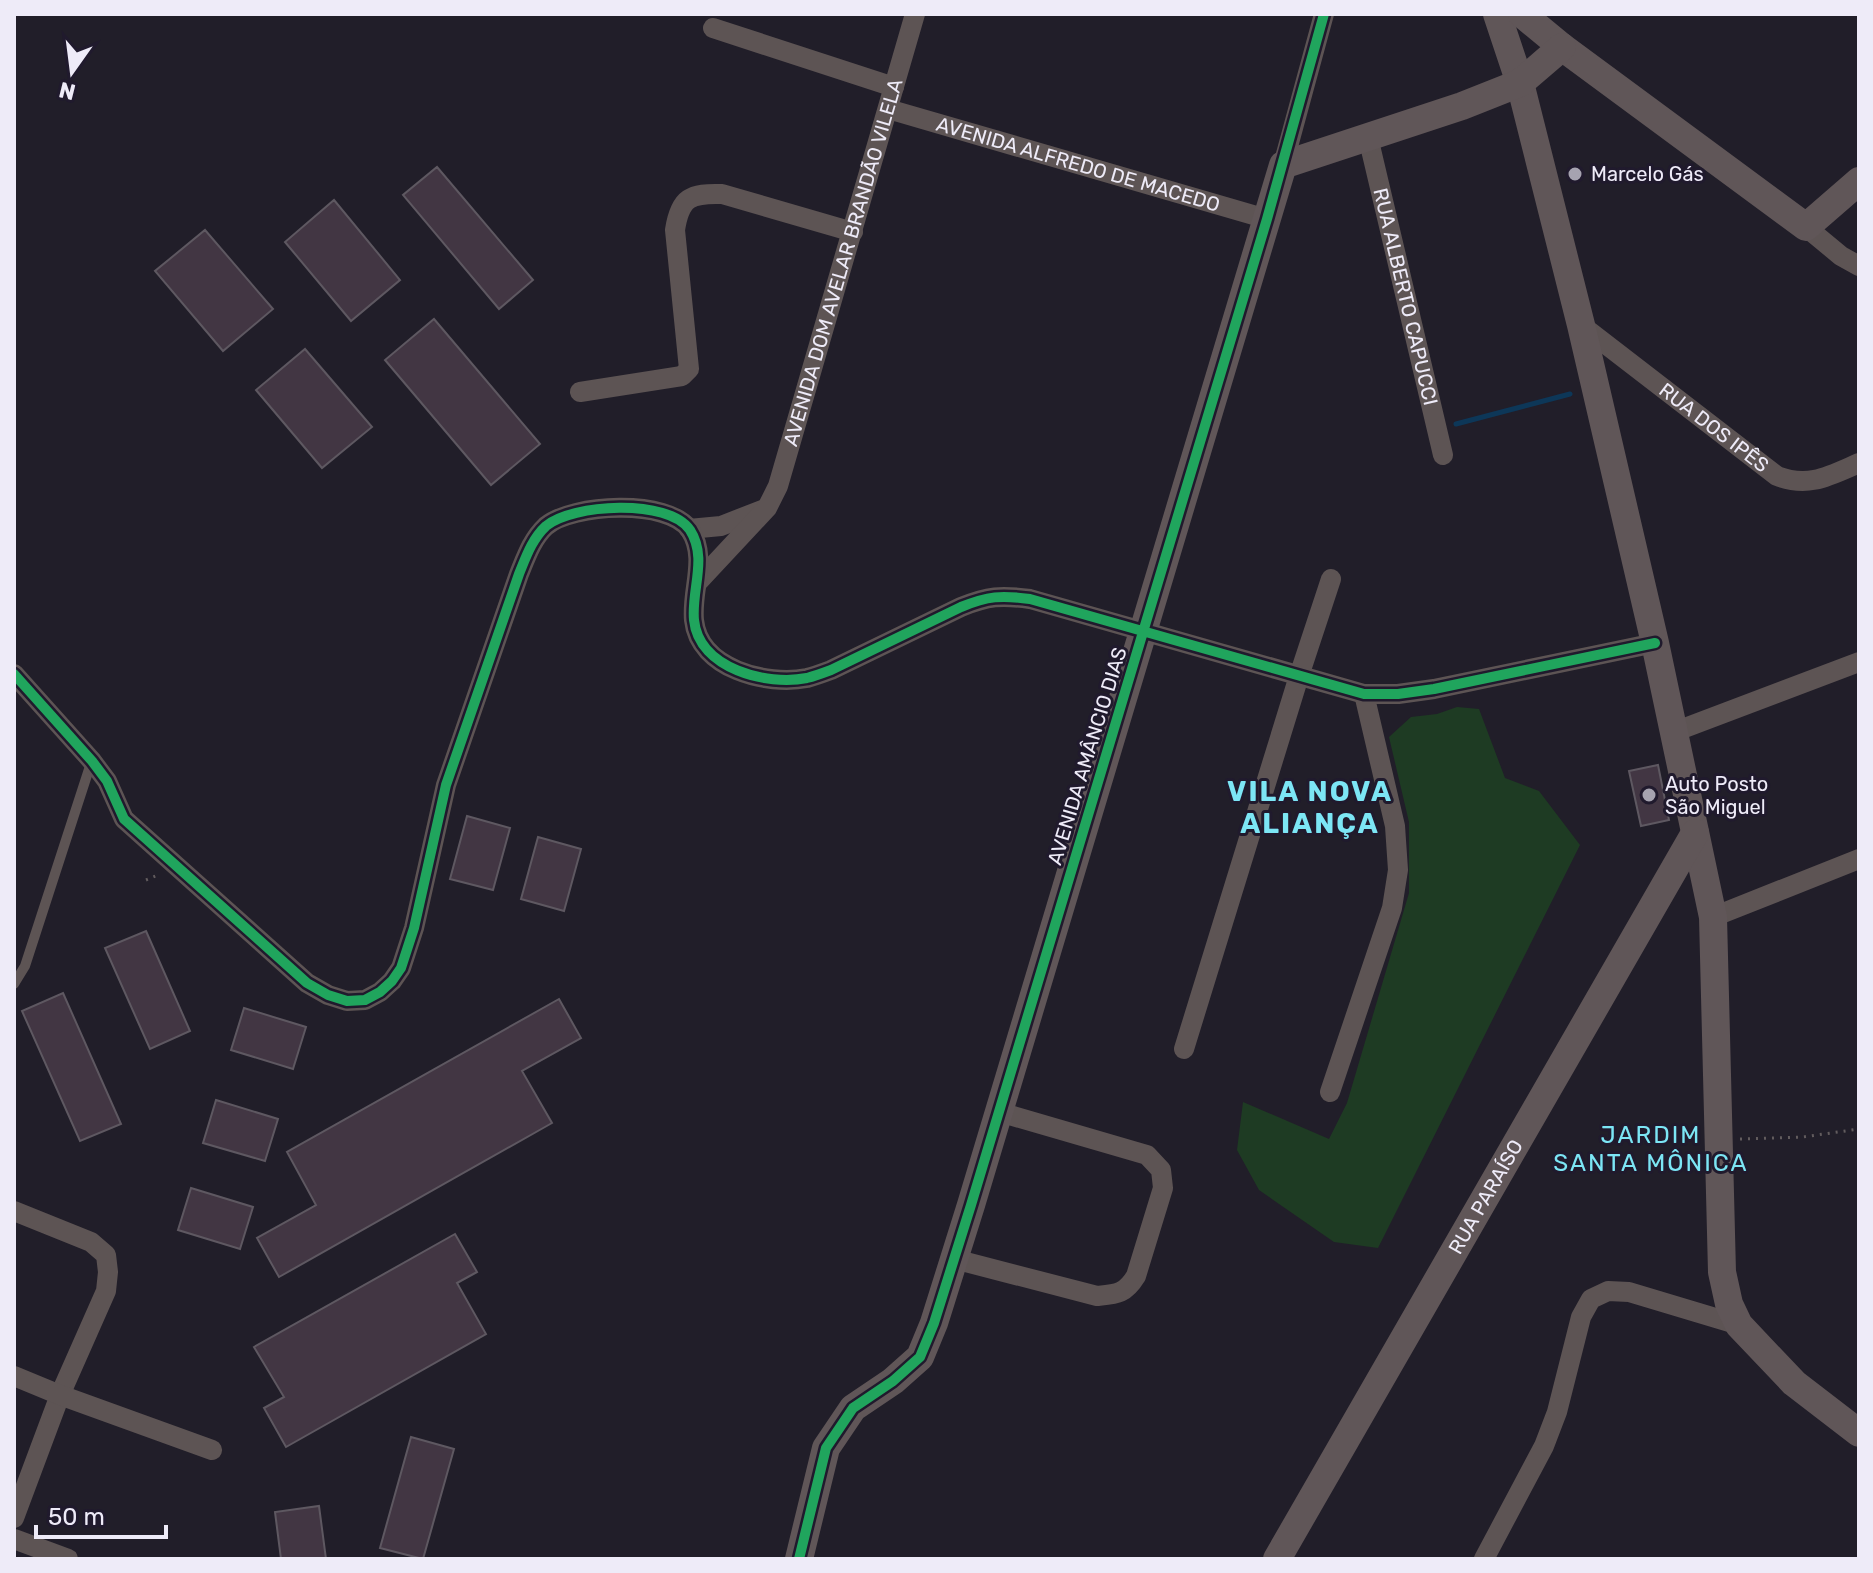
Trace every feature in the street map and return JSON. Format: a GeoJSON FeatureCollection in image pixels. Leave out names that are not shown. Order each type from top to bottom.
{"type":"FeatureCollection","features":[{"type":"Feature","properties":{"kind":"street","name":"AVENIDA DOM AVELAR BRANDÃO VILELA"},"geometry":{"type":"LineString","coordinates":[[697,583],[767,508],[778,486],[915,14]]}},
{"type":"Feature","properties":{"kind":"street","name":"AVENIDA AMÂNCIO DIAS"},"geometry":{"type":"LineString","coordinates":[[799,1559],[826,1448],[853,1408],[893,1381],[920,1357],[934,1323],[1267,219],[1324,14]]}},
{"type":"Feature","properties":{"kind":"street"},"geometry":{"type":"LineString","coordinates":[[1497,14],[1520,83],[1581,325],[1655,643],[1713,917],[1722,1272],[1729,1304],[1739,1325],[1794,1383],[1859,1433]]}},
{"type":"Feature","properties":{"kind":"street"},"geometry":{"type":"LineString","coordinates":[[1522,14],[1841,256],[1859,266]]}},
{"type":"Feature","properties":{"kind":"street"},"geometry":{"type":"LineString","coordinates":[[713,28],[894,87]]}},
{"type":"Feature","properties":{"kind":"street"},"geometry":{"type":"LineString","coordinates":[[1283,165],[1462,106],[1520,83],[1562,47]]}},
{"type":"Feature","properties":{"kind":"street","name":"AVENIDA ALFREDO DE MACEDO"},"geometry":{"type":"LineString","coordinates":[[888,109],[1267,219]]}},
{"type":"Feature","properties":{"kind":"street","name":"RUA ALBERTO CAPUCCI"},"geometry":{"type":"LineString","coordinates":[[1368,137],[1443,455]]}},
{"type":"Feature","properties":{"kind":"street"},"geometry":{"type":"LineString","coordinates":[[1806,227],[1859,181]]}},
{"type":"Feature","properties":{"kind":"street"},"geometry":{"type":"LineString","coordinates":[[580,392],[682,376],[689,369],[675,230],[677,214],[685,202],[701,194],[722,194],[853,232]]}},
{"type":"Feature","properties":{"kind":"street","name":"RUA DOS IPÊS"},"geometry":{"type":"LineString","coordinates":[[1581,325],[1777,476],[1792,482],[1809,482],[1859,463]]}},
{"type":"Feature","properties":{"kind":"street"},"geometry":{"type":"LineString","coordinates":[[14,674],[92,761],[107,781],[124,819],[307,983],[347,1001],[365,1000],[380,992],[401,968],[408,952],[446,785],[519,574],[537,536],[560,517],[572,513],[648,508],[680,521],[689,529],[697,547],[699,564],[694,624],[708,651],[718,661],[735,669],[773,679],[808,678],[831,670],[975,601],[1004,596],[1030,599],[1364,694],[1398,694],[1434,689],[1655,643]]}},
{"type":"Feature","properties":{"kind":"street"},"geometry":{"type":"LineString","coordinates":[[689,529],[721,526],[767,508]]}},
{"type":"Feature","properties":{"kind":"street"},"geometry":{"type":"LineString","coordinates":[[1184,1049],[1331,579]]}},
{"type":"Feature","properties":{"kind":"street"},"geometry":{"type":"LineString","coordinates":[[1674,732],[1859,662]]}},
{"type":"Feature","properties":{"kind":"street"},"geometry":{"type":"LineString","coordinates":[[1330,1092],[1392,908],[1398,870],[1395,826],[1364,694]]}},
{"type":"Feature","properties":{"kind":"street","name":"RUA PARAÍSO"},"geometry":{"type":"LineString","coordinates":[[1277,1559],[1695,833]]}},
{"type":"Feature","properties":{"kind":"street"},"geometry":{"type":"LineString","coordinates":[[1713,917],[1859,859]]}},
{"type":"Feature","properties":{"kind":"street"},"geometry":{"type":"LineString","coordinates":[[954,1259],[1097,1296],[1113,1295],[1129,1288],[1136,1276],[1163,1188],[1161,1170],[1147,1155],[999,1112]]}},
{"type":"Feature","properties":{"kind":"street"},"geometry":{"type":"LineString","coordinates":[[14,1211],[91,1242],[106,1255],[108,1272],[106,1291],[60,1395],[14,1518]]}},
{"type":"Feature","properties":{"kind":"street"},"geometry":{"type":"LineString","coordinates":[[1484,1559],[1548,1435],[1557,1412],[1581,1317],[1591,1299],[1608,1291],[1629,1292],[1739,1325]]}},
{"type":"Feature","properties":{"kind":"street"},"geometry":{"type":"LineString","coordinates":[[14,1376],[212,1450]]}},
{"type":"Feature","properties":{"kind":"street"},"geometry":{"type":"LineString","coordinates":[[14,1539],[68,1559]]}},
{"type":"Feature","properties":{"kind":"lane"},"geometry":{"type":"LineString","coordinates":[[14,984],[25,966],[92,761]]}},
{"type":"Feature","properties":{"kind":"path"},"geometry":{"type":"LineString","coordinates":[[1719,1139],[1803,1137],[1859,1129]]}},
{"type":"Feature","properties":{"kind":"green space"},"geometry":{"type":"Polygon","coordinates":[[[1457,707],[1479,709],[1505,778],[1539,791],[1580,845],[1378,1248],[1334,1242],[1259,1190],[1237,1150],[1243,1102],[1329,1139],[1347,1103],[1409,893],[1409,822],[1389,737],[1411,717],[1437,714],[1457,707]]]}},
{"type":"Feature","properties":{"kind":"building"},"geometry":{"type":"Polygon","coordinates":[[[437,167],[533,280],[499,309],[403,195],[437,167]]]}},
{"type":"Feature","properties":{"kind":"building"},"geometry":{"type":"Polygon","coordinates":[[[334,200],[400,280],[351,321],[285,242],[334,200]]]}},
{"type":"Feature","properties":{"kind":"building"},"geometry":{"type":"Polygon","coordinates":[[[205,230],[273,309],[223,351],[155,271],[205,230]]]}},
{"type":"Feature","properties":{"kind":"building"},"geometry":{"type":"Polygon","coordinates":[[[434,319],[540,444],[491,485],[385,360],[434,319]]]}},
{"type":"Feature","properties":{"kind":"building"},"geometry":{"type":"Polygon","coordinates":[[[305,349],[372,427],[322,468],[256,390],[305,349]]]}},
{"type":"Feature","properties":{"kind":"building","name":"Auto Posto São Miguel"},"geometry":{"type":"Polygon","coordinates":[[[1658,765],[1669,820],[1641,826],[1629,771],[1658,765]]]}},
{"type":"Feature","properties":{"kind":"building"},"geometry":{"type":"Polygon","coordinates":[[[467,816],[510,828],[493,890],[450,879],[467,816]]]}},
{"type":"Feature","properties":{"kind":"building"},"geometry":{"type":"Polygon","coordinates":[[[538,837],[581,849],[564,911],[521,899],[538,837]]]}},
{"type":"Feature","properties":{"kind":"building"},"geometry":{"type":"Polygon","coordinates":[[[146,931],[190,1031],[150,1049],[105,948],[146,931]]]}},
{"type":"Feature","properties":{"kind":"building"},"geometry":{"type":"Polygon","coordinates":[[[63,993],[121,1124],[80,1141],[22,1011],[63,993]]]}},
{"type":"Feature","properties":{"kind":"building"},"geometry":{"type":"Polygon","coordinates":[[[559,999],[581,1038],[522,1071],[552,1123],[279,1277],[257,1238],[316,1205],[287,1152],[559,999]]]}},
{"type":"Feature","properties":{"kind":"building"},"geometry":{"type":"Polygon","coordinates":[[[244,1008],[306,1027],[293,1069],[231,1050],[244,1008]]]}},
{"type":"Feature","properties":{"kind":"building"},"geometry":{"type":"Polygon","coordinates":[[[216,1100],[278,1119],[265,1161],[203,1143],[216,1100]]]}},
{"type":"Feature","properties":{"kind":"building"},"geometry":{"type":"Polygon","coordinates":[[[191,1188],[253,1207],[240,1249],[178,1230],[191,1188]]]}},
{"type":"Feature","properties":{"kind":"building"},"geometry":{"type":"Polygon","coordinates":[[[455,1234],[477,1272],[457,1283],[486,1334],[286,1447],[264,1408],[284,1397],[254,1347],[455,1234]]]}},
{"type":"Feature","properties":{"kind":"building"},"geometry":{"type":"Polygon","coordinates":[[[411,1437],[454,1449],[423,1559],[380,1548],[411,1437]]]}},
{"type":"Feature","properties":{"kind":"building"},"geometry":{"type":"Polygon","coordinates":[[[319,1506],[326,1559],[281,1559],[275,1512],[319,1506]]]}},
{"type":"Feature","properties":{"kind":"waterway"},"geometry":{"type":"LineString","coordinates":[[1456,424],[1570,394]]}},
{"type":"Feature","properties":{"kind":"cycle path"},"geometry":{"type":"LineString","coordinates":[[799,1559],[826,1448],[853,1408],[893,1381],[920,1357],[934,1323],[1267,219],[1324,14]]}},
{"type":"Feature","properties":{"kind":"cycle path"},"geometry":{"type":"LineString","coordinates":[[14,674],[92,761],[107,781],[124,819],[307,983],[347,1001],[365,1000],[380,992],[401,968],[414,928],[446,785],[519,574],[541,531],[559,519],[576,513],[597,509],[642,509],[679,520],[690,530],[698,552],[694,620],[699,637],[708,651],[721,662],[755,676],[773,679],[807,678],[831,670],[961,607],[1003,597],[1030,599],[1364,694],[1398,694],[1434,689],[1655,643]]}},
{"type":"Feature","properties":{"kind":"place","name":"Marcelo Gás"},"geometry":{"type":"Point","coordinates":[1575,174]}},
{"type":"Feature","properties":{"kind":"place","name":"Auto Posto São Miguel"},"geometry":{"type":"Point","coordinates":[1649,795]}},
{"type":"Feature","properties":{"kind":"district","name":"VILA NOVA ALIANÇA"},"geometry":{"type":"Point","coordinates":[1310,807]}},
{"type":"Feature","properties":{"kind":"district","name":"JARDIM SANTA MÔNICA"},"geometry":{"type":"Point","coordinates":[1651,1149]}}]}
